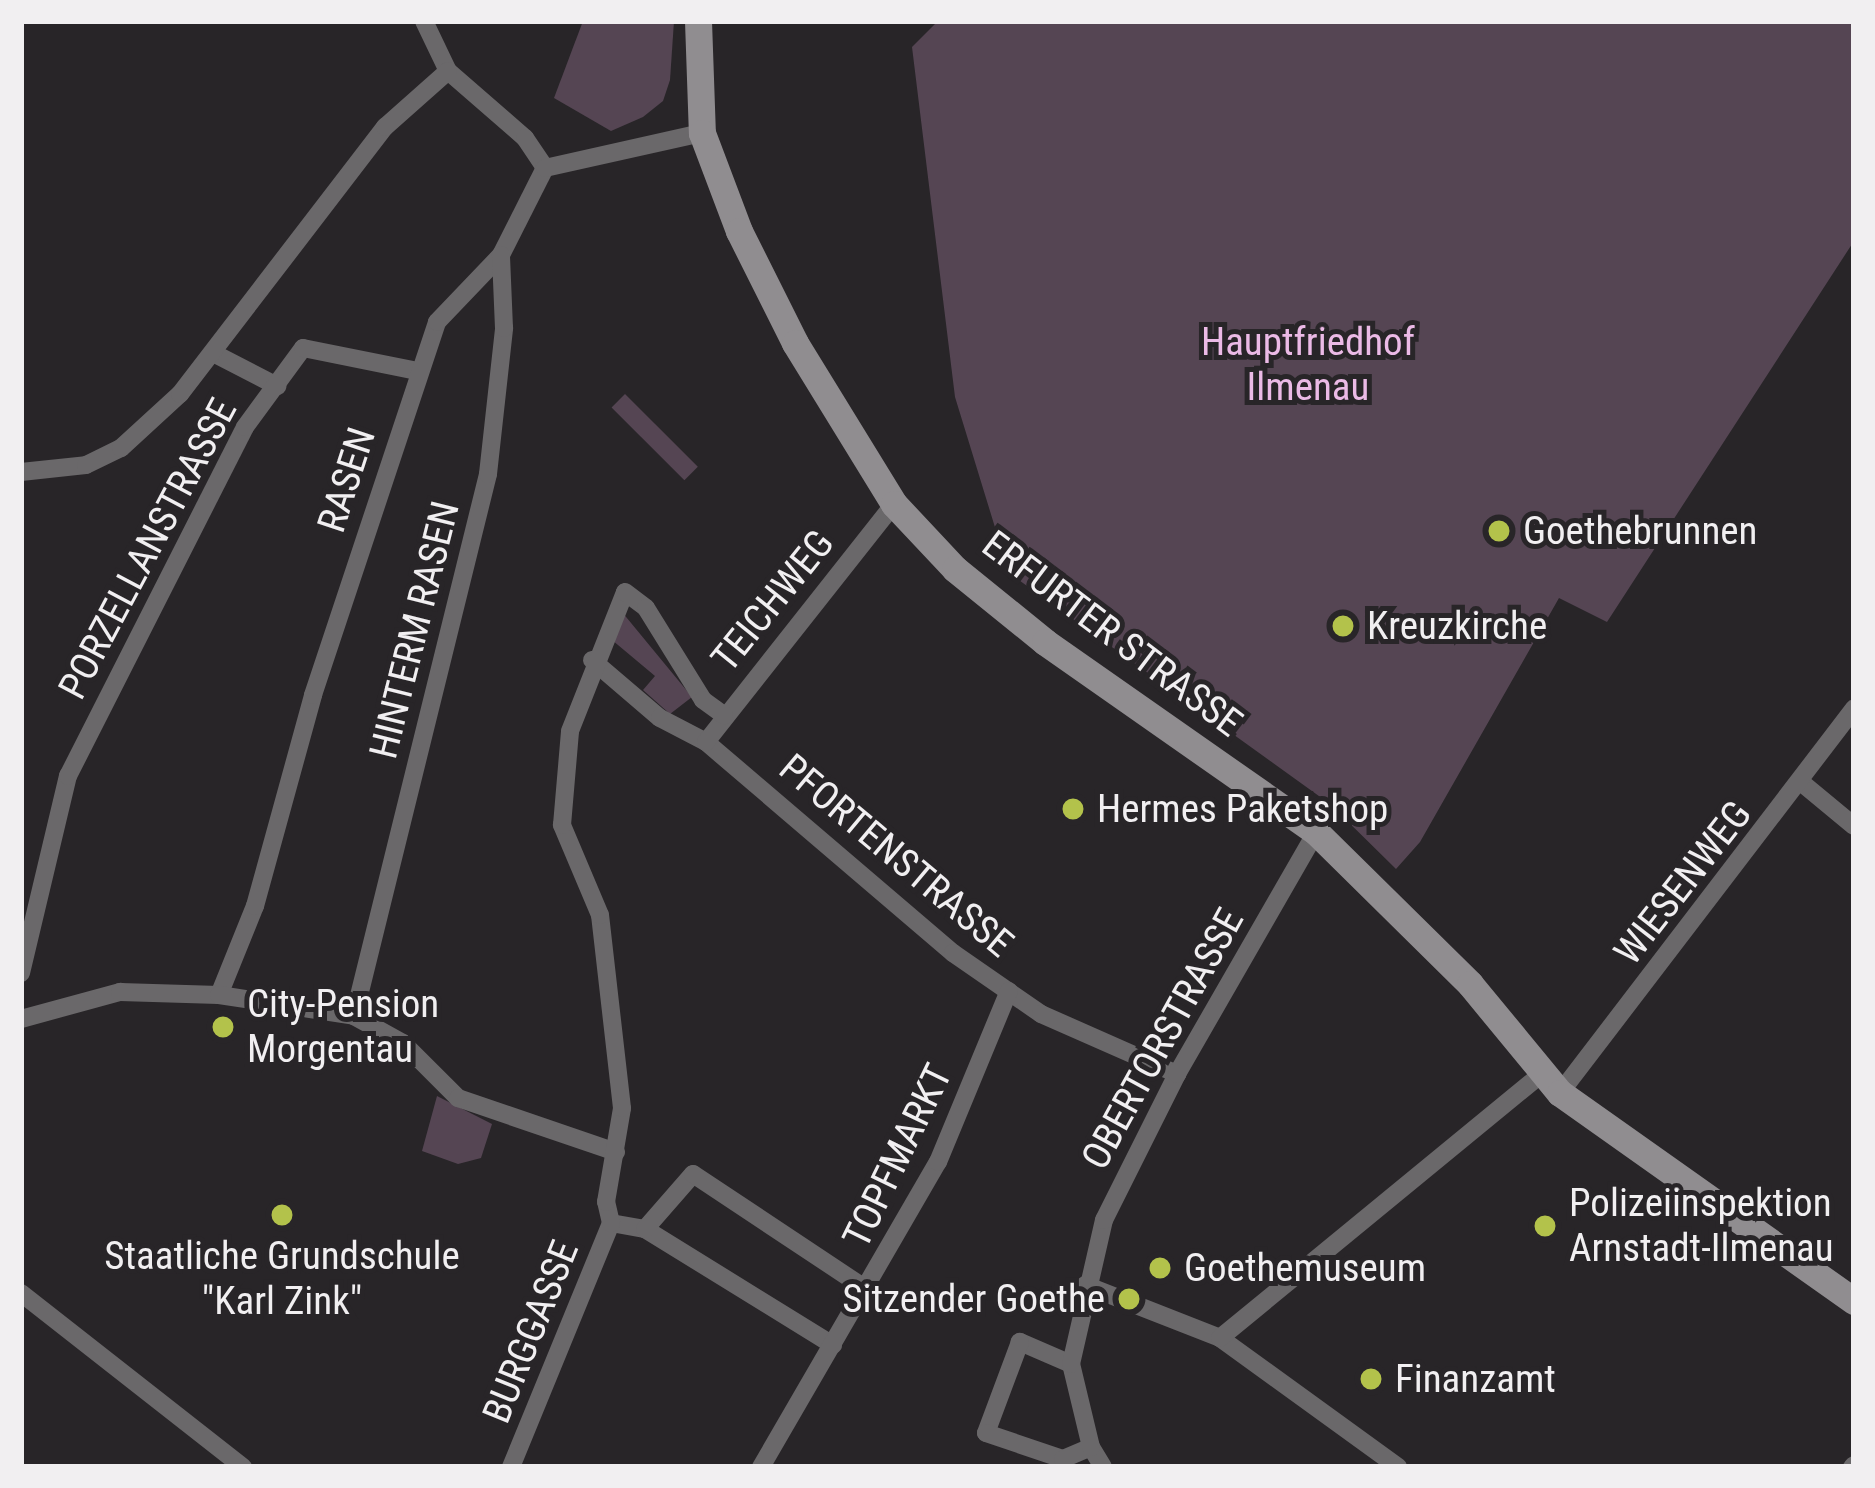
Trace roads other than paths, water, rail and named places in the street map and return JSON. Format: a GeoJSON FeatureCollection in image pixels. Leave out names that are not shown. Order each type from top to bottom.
{"type":"FeatureCollection","features":[{"type":"Feature","properties":{"kind":"main road","name":"ERFURTER STRASSE"},"geometry":{"type":"LineString","coordinates":[[698,21],[702,133],[795,343],[894,504],[955,568],[1045,642],[1316,832],[1470,984],[1550,1083],[1854,1301]]}},
{"type":"Feature","properties":{"kind":"street"},"geometry":{"type":"LineString","coordinates":[[424,21],[448,70],[525,138],[545,168],[702,133]]}},
{"type":"Feature","properties":{"kind":"street"},"geometry":{"type":"LineString","coordinates":[[21,472],[86,465],[121,448],[217,355],[386,127],[448,70]]}},
{"type":"Feature","properties":{"kind":"street","name":"RASEN"},"geometry":{"type":"LineString","coordinates":[[219,995],[255,906],[417,371],[437,322],[501,255],[545,168]]}},
{"type":"Feature","properties":{"kind":"street","name":"HINTERM RASEN"},"geometry":{"type":"LineString","coordinates":[[354,1016],[488,474],[504,328],[501,255]]}},
{"type":"Feature","properties":{"kind":"street","name":"PORZELLANSTRASSE"},"geometry":{"type":"LineString","coordinates":[[21,973],[68,776],[245,427],[304,348],[417,371]]}},
{"type":"Feature","properties":{"kind":"street"},"geometry":{"type":"LineString","coordinates":[[217,355],[277,386]]}},
{"type":"Feature","properties":{"kind":"street","name":"TEICHWEG"},"geometry":{"type":"LineString","coordinates":[[706,742],[894,504]]}},
{"type":"Feature","properties":{"kind":"street"},"geometry":{"type":"LineString","coordinates":[[21,1019],[92,995],[219,995],[354,1016],[403,1043],[458,1098],[616,1152],[622,1108],[600,915],[562,825],[570,730],[592,660],[625,592],[646,608],[703,700],[724,715]]}},
{"type":"Feature","properties":{"kind":"street","name":"PFORTENSTRASSE"},"geometry":{"type":"LineString","coordinates":[[592,660],[660,718],[706,742],[953,953],[1041,1014],[1177,1074]]}},
{"type":"Feature","properties":{"kind":"street","name":"WIESENWEG"},"geometry":{"type":"LineString","coordinates":[[1220,1338],[1550,1083],[1802,783],[1854,709]]}},
{"type":"Feature","properties":{"kind":"street"},"geometry":{"type":"LineString","coordinates":[[1802,783],[1854,826]]}},
{"type":"Feature","properties":{"kind":"street","name":"OBERTORSTRASSE"},"geometry":{"type":"LineString","coordinates":[[1071,1364],[1085,1285],[1104,1220],[1177,1074],[1316,832]]}},
{"type":"Feature","properties":{"kind":"street","name":"TOPFMARKT"},"geometry":{"type":"LineString","coordinates":[[761,1467],[869,1291],[938,1162],[1009,991]]}},
{"type":"Feature","properties":{"kind":"street","name":"BURGGASSE"},"geometry":{"type":"LineString","coordinates":[[511,1467],[611,1223],[606,1202],[616,1152]]}},
{"type":"Feature","properties":{"kind":"street"},"geometry":{"type":"LineString","coordinates":[[646,1229],[693,1174],[869,1291]]}},
{"type":"Feature","properties":{"kind":"street"},"geometry":{"type":"LineString","coordinates":[[611,1223],[646,1229],[833,1345]]}},
{"type":"Feature","properties":{"kind":"street"},"geometry":{"type":"LineString","coordinates":[[1085,1285],[1185,1330],[1220,1338],[1398,1467]]}},
{"type":"Feature","properties":{"kind":"street"},"geometry":{"type":"LineString","coordinates":[[21,1292],[243,1467]]}},
{"type":"Feature","properties":{"kind":"street"},"geometry":{"type":"LineString","coordinates":[[1090,1447],[1063,1459],[986,1432],[1020,1342],[1071,1364],[1090,1447],[1103,1467]]}},
{"type":"Feature","properties":{"kind":"place","name":"Goethebrunnen"},"geometry":{"type":"Point","coordinates":[1499,531]}},
{"type":"Feature","properties":{"kind":"place","name":"Kreuzkirche"},"geometry":{"type":"Point","coordinates":[1343,626]}},
{"type":"Feature","properties":{"kind":"place","name":"Hermes Paketshop"},"geometry":{"type":"Point","coordinates":[1073,809]}},
{"type":"Feature","properties":{"kind":"place","name":"City-Pension Morgentau"},"geometry":{"type":"Point","coordinates":[223,1027]}},
{"type":"Feature","properties":{"kind":"place","name":"Staatliche Grundschule \"Karl Zink\""},"geometry":{"type":"Point","coordinates":[282,1215]}},
{"type":"Feature","properties":{"kind":"place","name":"Polizeiinspektion Arnstadt-Ilmenau"},"geometry":{"type":"Point","coordinates":[1545,1226]}},
{"type":"Feature","properties":{"kind":"place","name":"Goethemuseum"},"geometry":{"type":"Point","coordinates":[1160,1268]}},
{"type":"Feature","properties":{"kind":"place","name":"Sitzender Goethe"},"geometry":{"type":"Point","coordinates":[1129,1299]}},
{"type":"Feature","properties":{"kind":"place","name":"Finanzamt"},"geometry":{"type":"Point","coordinates":[1371,1379]}},
{"type":"Feature","properties":{"kind":"park label","name":"Hauptfriedhof Ilmenau"},"geometry":{"type":"Point","coordinates":[1308,366]}}]}
